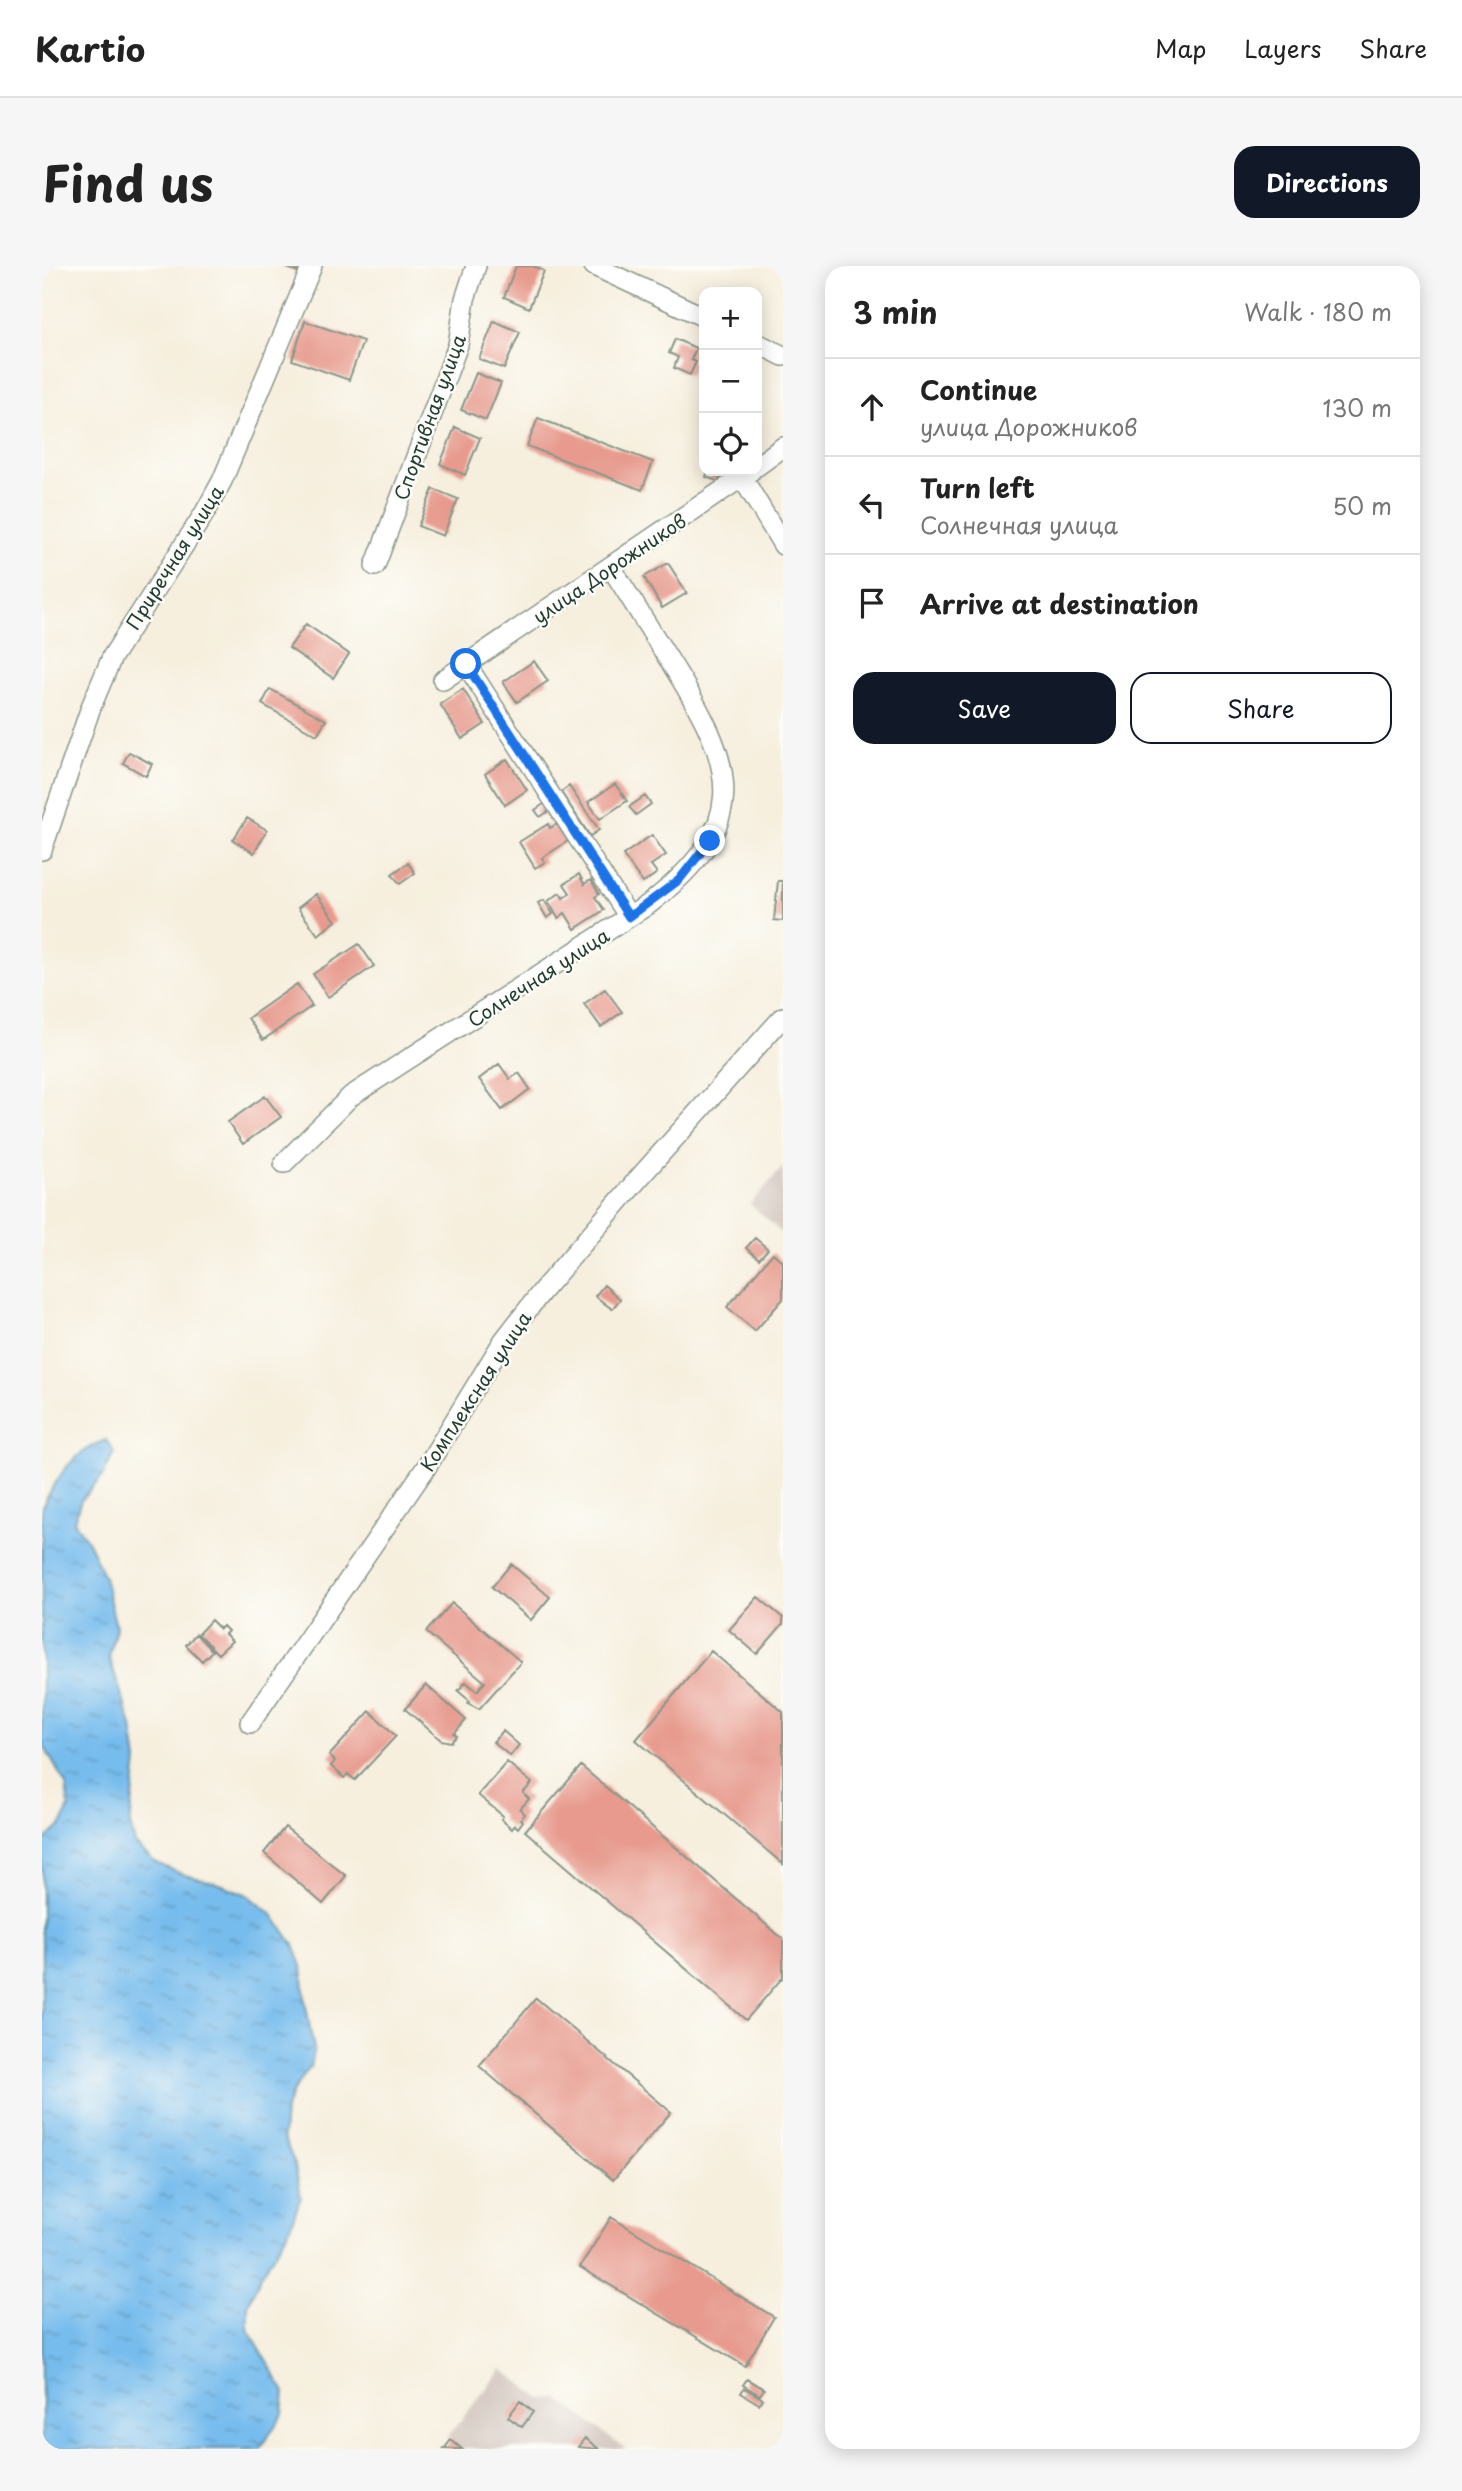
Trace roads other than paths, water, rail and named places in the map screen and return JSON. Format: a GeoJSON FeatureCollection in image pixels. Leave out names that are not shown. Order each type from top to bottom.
{"type":"FeatureCollection","features":[{"type":"Feature","properties":{"kind":"street","name":"Приречная улица"},"geometry":{"type":"LineString","coordinates":[[42,850],[91,707],[112,657],[204,514],[222,481],[312,266]]}},
{"type":"Feature","properties":{"kind":"street","name":"Спортивная улица"},"geometry":{"type":"LineString","coordinates":[[375,566],[458,345],[465,299],[476,266]]}},
{"type":"Feature","properties":{"kind":"street"},"geometry":{"type":"LineString","coordinates":[[594,266],[699,315]]}},
{"type":"Feature","properties":{"kind":"street"},"geometry":{"type":"LineString","coordinates":[[762,346],[783,356]]}},
{"type":"Feature","properties":{"kind":"street","name":"улица Дорожников"},"geometry":{"type":"LineString","coordinates":[[762,462],[783,447]]}},
{"type":"Feature","properties":{"kind":"street","name":"улица Дорожников"},"geometry":{"type":"LineString","coordinates":[[443,680],[743,476]]}},
{"type":"Feature","properties":{"kind":"street"},"geometry":{"type":"LineString","coordinates":[[752,476],[783,545]]}},
{"type":"Feature","properties":{"kind":"street","name":"Солнечная улица"},"geometry":{"type":"LineString","coordinates":[[284,1163],[351,1096],[629,917],[679,880],[695,862],[715,829],[724,794],[722,766],[714,740],[695,703],[611,567]]}},
{"type":"Feature","properties":{"kind":"street"},"geometry":{"type":"LineString","coordinates":[[466,664],[629,917]]}},
{"type":"Feature","properties":{"kind":"street","name":"Комплексная улица"},"geometry":{"type":"LineString","coordinates":[[250,1723],[427,1466],[512,1330],[639,1178],[783,1017]]}},
{"type":"Feature","properties":{"kind":"water"},"geometry":{"type":"Polygon","coordinates":[[[106,1440],[114,1452],[103,1476],[81,1500],[74,1521],[89,1544],[104,1577],[116,1627],[109,1657],[132,1726],[137,1761],[130,1825],[135,1844],[156,1863],[248,1895],[273,1915],[294,1945],[302,1966],[314,2049],[310,2067],[293,2091],[285,2110],[283,2137],[294,2162],[301,2197],[288,2232],[261,2275],[248,2305],[248,2329],[285,2392],[283,2414],[260,2449],[42,2449],[42,1841],[61,1826],[69,1807],[66,1785],[42,1743],[42,1507],[67,1466],[84,1451],[106,1440]]]}}]}
